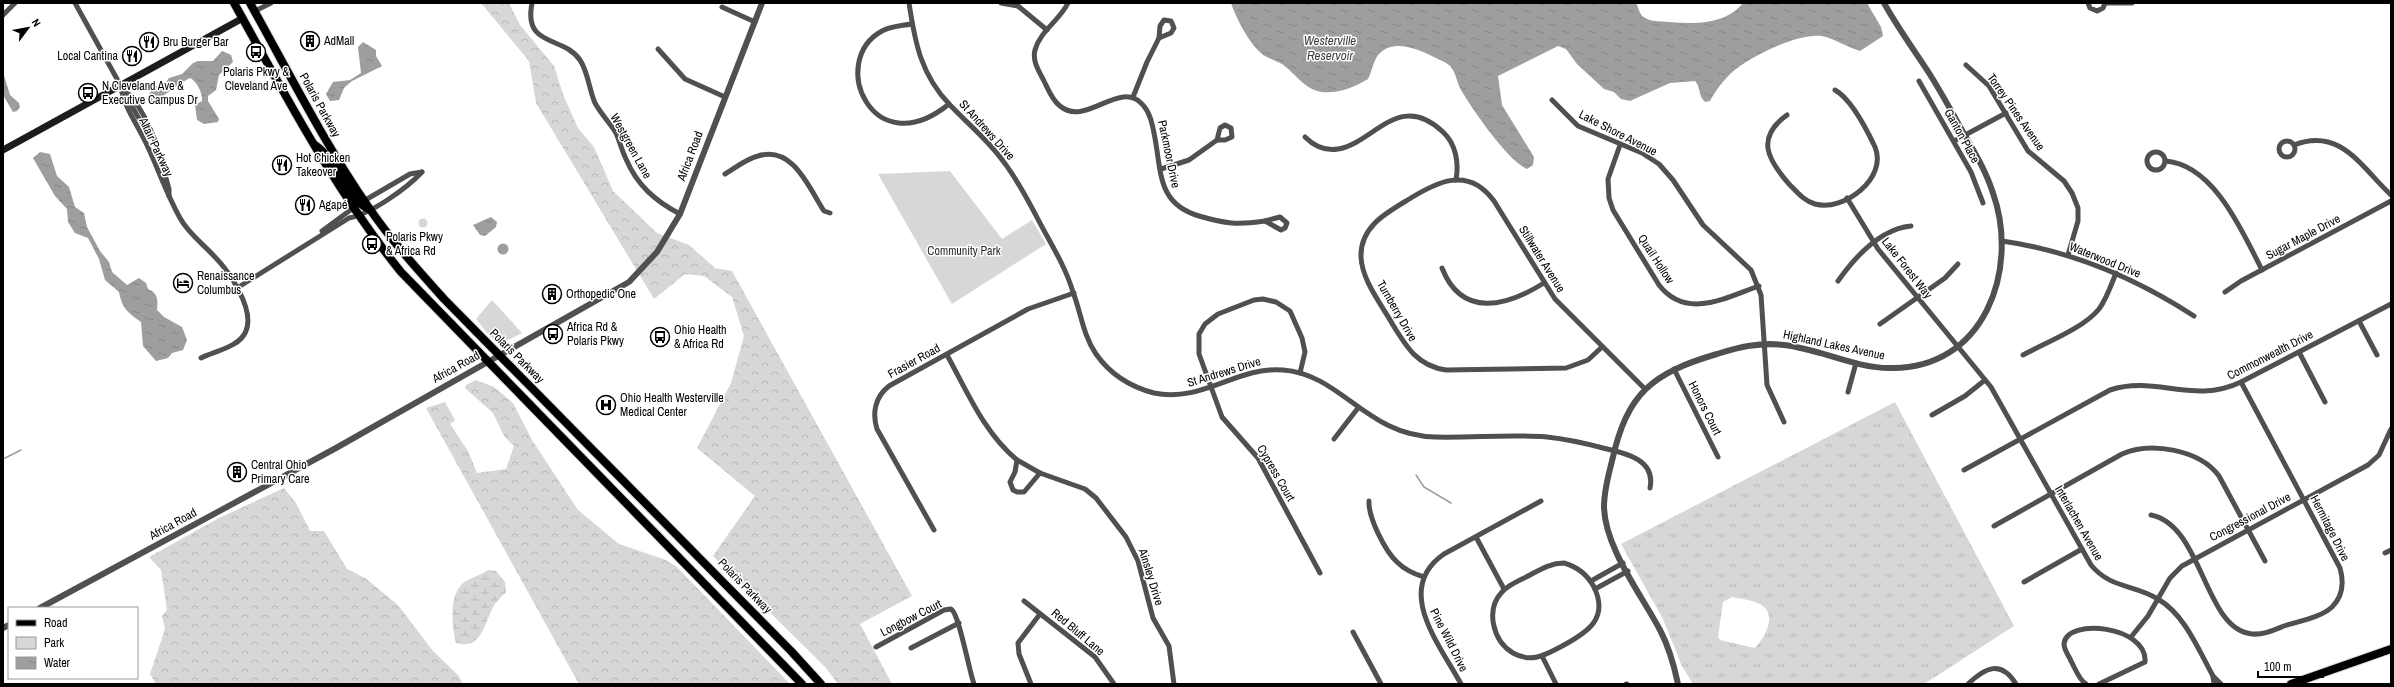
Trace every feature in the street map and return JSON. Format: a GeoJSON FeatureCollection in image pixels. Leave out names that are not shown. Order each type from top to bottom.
{"type":"FeatureCollection","features":[{"type":"Feature","properties":{"kind":"main road"},"geometry":{"type":"LineString","coordinates":[[234,3],[312,144],[327,156],[358,205],[370,209]]}},
{"type":"Feature","properties":{"kind":"main road","name":"Polaris Parkway"},"geometry":{"type":"LineString","coordinates":[[250,3],[330,146],[358,205],[358,216],[401,272],[802,684]]}},
{"type":"Feature","properties":{"kind":"main road"},"geometry":{"type":"LineString","coordinates":[[3,150],[255,11]]}},
{"type":"Feature","properties":{"kind":"main road","name":"Polaris Parkway"},"geometry":{"type":"LineString","coordinates":[[370,209],[410,261],[500,356],[775,634],[821,684]]}},
{"type":"Feature","properties":{"kind":"main road"},"geometry":{"type":"LineString","coordinates":[[2290,684],[2391,649]]}},
{"type":"Feature","properties":{"kind":"street"},"geometry":{"type":"LineString","coordinates":[[3,15],[15,3]]}},
{"type":"Feature","properties":{"kind":"street"},"geometry":{"type":"LineString","coordinates":[[75,3],[120,85]]}},
{"type":"Feature","properties":{"kind":"street"},"geometry":{"type":"LineString","coordinates":[[255,11],[270,3]]}},
{"type":"Feature","properties":{"kind":"street","name":"Westgreen Lane"},"geometry":{"type":"LineString","coordinates":[[532,3],[531,18],[536,32],[547,41],[567,48],[580,60],[595,103],[615,133],[631,172],[653,198],[680,214]]}},
{"type":"Feature","properties":{"kind":"street","name":"Africa Road"},"geometry":{"type":"LineString","coordinates":[[42,607],[336,448],[629,282],[657,252],[680,214],[762,3]]}},
{"type":"Feature","properties":{"kind":"street","name":"St Andrews Drive"},"geometry":{"type":"LineString","coordinates":[[909,3],[911,24],[916,45],[924,67],[949,104],[993,148],[1008,167],[1063,266],[1074,293],[1082,325],[1092,349],[1108,368],[1121,379],[1142,389],[1164,394],[1192,394],[1258,371],[1278,369],[1300,373],[1321,381],[1382,424],[1413,435],[1436,437],[1544,437],[1614,450],[1634,456],[1642,462],[1650,473],[1650,488]]}},
{"type":"Feature","properties":{"kind":"street"},"geometry":{"type":"LineString","coordinates":[[1001,3],[1017,5],[1047,30]]}},
{"type":"Feature","properties":{"kind":"street"},"geometry":{"type":"LineString","coordinates":[[1068,3],[1047,30],[1035,49],[1034,59],[1054,99],[1060,107],[1070,112],[1078,112],[1127,96],[1134,97],[1147,62],[1159,38]]}},
{"type":"Feature","properties":{"kind":"street","name":"Highland Lakes Avenue"},"geometry":{"type":"LineString","coordinates":[[1678,684],[1664,638],[1623,563],[1608,532],[1604,508],[1605,492],[1614,450],[1624,420],[1645,389],[1674,369],[1736,348],[1764,344],[1790,346],[1856,363],[1891,368],[1914,366],[1936,359],[1957,347],[1975,330],[1992,301],[2000,270],[2002,241],[2000,220],[1994,193],[1965,135],[1884,3]]}},
{"type":"Feature","properties":{"kind":"street"},"geometry":{"type":"LineString","coordinates":[[2088,3],[2090,8],[2096,11],[2103,8],[2106,3],[2132,3]]}},
{"type":"Feature","properties":{"kind":"street"},"geometry":{"type":"LineString","coordinates":[[722,7],[755,22]]}},
{"type":"Feature","properties":{"kind":"street"},"geometry":{"type":"LineString","coordinates":[[911,24],[892,27],[882,32],[869,43],[862,53],[858,69],[859,83],[862,94],[878,114],[891,121],[904,124],[927,120],[949,104]]}},
{"type":"Feature","properties":{"kind":"street"},"geometry":{"type":"LineString","coordinates":[[658,49],[685,79],[725,96]]}},
{"type":"Feature","properties":{"kind":"street","name":"Torrey Pines Avenue"},"geometry":{"type":"LineString","coordinates":[[1966,64],[1989,86],[2006,112],[2028,151],[2064,181],[2074,197],[2078,221],[2068,255]]}},
{"type":"Feature","properties":{"kind":"street","name":"Ganton Place"},"geometry":{"type":"LineString","coordinates":[[1919,81],[1977,184],[1983,203]]}},
{"type":"Feature","properties":{"kind":"street","name":"Altair Parkway"},"geometry":{"type":"LineString","coordinates":[[120,85],[133,98],[154,138],[170,189],[169,196]]}},
{"type":"Feature","properties":{"kind":"street","name":"Altair Parkway"},"geometry":{"type":"LineString","coordinates":[[120,85],[124,103],[145,141],[164,190],[169,196],[184,224],[215,256],[236,288],[249,313],[246,332],[234,344],[201,358]]}},
{"type":"Feature","properties":{"kind":"street"},"geometry":{"type":"LineString","coordinates":[[1787,115],[1772,129],[1768,141],[1770,158],[1775,168],[1799,195],[1809,202],[1827,205],[1847,198],[1864,186],[1872,178],[1876,168],[1877,156],[1874,146],[1849,102],[1835,90]]}},
{"type":"Feature","properties":{"kind":"street","name":"Parkmoor Drive"},"geometry":{"type":"LineString","coordinates":[[1134,97],[1142,104],[1150,115],[1165,191],[1169,199],[1186,212],[1234,225],[1264,220]]}},
{"type":"Feature","properties":{"kind":"street","name":"Lake Shore Avenue"},"geometry":{"type":"LineString","coordinates":[[1552,100],[1578,126],[1646,155],[1666,172],[1703,226],[1744,262],[1759,286],[1763,311],[1767,385],[1784,422]]}},
{"type":"Feature","properties":{"kind":"street"},"geometry":{"type":"LineString","coordinates":[[1954,141],[2006,112]]}},
{"type":"Feature","properties":{"kind":"street"},"geometry":{"type":"LineString","coordinates":[[1305,137],[1320,147],[1336,150],[1349,146],[1392,120],[1408,117],[1424,120],[1439,128],[1452,143],[1457,163],[1456,180]]}},
{"type":"Feature","properties":{"kind":"street"},"geometry":{"type":"LineString","coordinates":[[1161,169],[1189,160],[1217,140]]}},
{"type":"Feature","properties":{"kind":"street"},"geometry":{"type":"LineString","coordinates":[[2294,145],[2318,140],[2339,145],[2348,151],[2391,195]]}},
{"type":"Feature","properties":{"kind":"street","name":"Quail Hollow"},"geometry":{"type":"LineString","coordinates":[[1620,145],[1608,179],[1610,202],[1659,285],[1668,295],[1684,303],[1698,305],[1714,302],[1759,286]]}},
{"type":"Feature","properties":{"kind":"street"},"geometry":{"type":"LineString","coordinates":[[725,174],[759,155],[779,156],[794,165],[824,211],[830,213]]}},
{"type":"Feature","properties":{"kind":"street"},"geometry":{"type":"LineString","coordinates":[[2165,161],[2175,163],[2195,174],[2219,195],[2234,217],[2262,270]]}},
{"type":"Feature","properties":{"kind":"street"},"geometry":{"type":"LineString","coordinates":[[236,288],[311,242],[349,218],[358,216],[370,209],[402,189],[422,172],[410,174],[358,205],[311,242]]}},
{"type":"Feature","properties":{"kind":"street","name":"Stillwater Avenue"},"geometry":{"type":"LineString","coordinates":[[1456,180],[1474,184],[1492,198],[1544,283],[1558,303],[1645,389]]}},
{"type":"Feature","properties":{"kind":"street","name":"Turnberry Drive"},"geometry":{"type":"LineString","coordinates":[[1456,180],[1431,185],[1383,215],[1369,229],[1362,246],[1361,258],[1365,274],[1411,354],[1427,365],[1442,369],[1557,369],[1581,364],[1602,347]]}},
{"type":"Feature","properties":{"kind":"street","name":"Lake Forest Way"},"geometry":{"type":"LineString","coordinates":[[1847,198],[1874,242],[1957,347]]}},
{"type":"Feature","properties":{"kind":"street","name":"Sugar Maple Drive"},"geometry":{"type":"LineString","coordinates":[[2225,292],[2262,270],[2391,201]]}},
{"type":"Feature","properties":{"kind":"street"},"geometry":{"type":"LineString","coordinates":[[1838,281],[1855,258],[1874,242],[1891,232],[1911,226]]}},
{"type":"Feature","properties":{"kind":"street","name":"Waterwood Drive"},"geometry":{"type":"LineString","coordinates":[[2002,241],[2068,255],[2116,273],[2156,292],[2194,316]]}},
{"type":"Feature","properties":{"kind":"street"},"geometry":{"type":"LineString","coordinates":[[1880,324],[1918,299],[1945,278],[1958,264]]}},
{"type":"Feature","properties":{"kind":"street"},"geometry":{"type":"LineString","coordinates":[[1442,268],[1447,279],[1459,292],[1469,298],[1483,303],[1508,302],[1544,283]]}},
{"type":"Feature","properties":{"kind":"street"},"geometry":{"type":"LineString","coordinates":[[2023,355],[2083,322],[2094,314],[2103,302],[2116,273]]}},
{"type":"Feature","properties":{"kind":"street","name":"Frasier Road"},"geometry":{"type":"LineString","coordinates":[[934,530],[879,434],[875,423],[874,412],[878,400],[885,390],[1028,309],[1074,293]]}},
{"type":"Feature","properties":{"kind":"street","name":"Cypress Court"},"geometry":{"type":"LineString","coordinates":[[1300,373],[1304,349],[1294,317],[1279,303],[1260,299],[1218,314],[1209,320],[1202,329],[1198,341],[1199,354],[1222,417],[1258,458],[1320,573]]}},
{"type":"Feature","properties":{"kind":"street","name":"Commonwealth Drive"},"geometry":{"type":"LineString","coordinates":[[1964,470],[2102,394],[2117,388],[2144,385],[2204,392],[2224,389],[2242,382],[2391,304]]}},
{"type":"Feature","properties":{"kind":"street"},"geometry":{"type":"LineString","coordinates":[[2359,320],[2376,354]]}},
{"type":"Feature","properties":{"kind":"street","name":"Interlachen Avenue"},"geometry":{"type":"LineString","coordinates":[[1957,347],[1985,380],[2000,402],[2091,565],[2102,577],[2117,584],[2158,598],[2179,618],[2213,676],[2221,684]]}},
{"type":"Feature","properties":{"kind":"street"},"geometry":{"type":"LineString","coordinates":[[2299,352],[2325,402]]}},
{"type":"Feature","properties":{"kind":"street","name":"Ainsley Drive"},"geometry":{"type":"LineString","coordinates":[[946,355],[989,430],[999,443],[1017,460],[1040,473],[1071,483],[1091,494],[1130,544],[1142,571],[1153,618],[1169,646],[1174,684]]}},
{"type":"Feature","properties":{"kind":"street"},"geometry":{"type":"LineString","coordinates":[[1848,392],[1856,363]]}},
{"type":"Feature","properties":{"kind":"street","name":"Honors Court"},"geometry":{"type":"LineString","coordinates":[[1674,369],[1718,457]]}},
{"type":"Feature","properties":{"kind":"street"},"geometry":{"type":"LineString","coordinates":[[1932,415],[1965,396],[1985,380]]}},
{"type":"Feature","properties":{"kind":"street","name":"Hermitage Drive"},"geometry":{"type":"LineString","coordinates":[[2151,515],[2165,519],[2175,527],[2226,618],[2234,628],[2245,633],[2264,634],[2326,611],[2335,603],[2341,592],[2342,573],[2242,382]]}},
{"type":"Feature","properties":{"kind":"street"},"geometry":{"type":"LineString","coordinates":[[1334,439],[1358,408]]}},
{"type":"Feature","properties":{"kind":"street","name":"Congressional Drive"},"geometry":{"type":"LineString","coordinates":[[2131,637],[2170,578],[2182,566],[2248,529],[2368,466],[2379,455],[2391,429]]}},
{"type":"Feature","properties":{"kind":"street"},"geometry":{"type":"LineString","coordinates":[[1994,526],[2129,451],[2151,448],[2185,453],[2204,460],[2215,470],[2265,561]]}},
{"type":"Feature","properties":{"kind":"street"},"geometry":{"type":"LineString","coordinates":[[1017,460],[1015,472],[1010,482],[1014,491],[1024,492],[1040,473]]}},
{"type":"Feature","properties":{"kind":"street"},"geometry":{"type":"LineString","coordinates":[[1369,501],[1371,517],[1392,556],[1406,569],[1424,578]]}},
{"type":"Feature","properties":{"kind":"street","name":"Pine Wild Drive"},"geometry":{"type":"LineString","coordinates":[[1461,684],[1422,609],[1420,592],[1424,578],[1431,565],[1441,556],[1541,502]]}},
{"type":"Feature","properties":{"kind":"street"},"geometry":{"type":"LineString","coordinates":[[1476,537],[1504,589]]}},
{"type":"Feature","properties":{"kind":"street"},"geometry":{"type":"LineString","coordinates":[[2024,582],[2082,549]]}},
{"type":"Feature","properties":{"kind":"street"},"geometry":{"type":"LineString","coordinates":[[2385,553],[2391,550]]}},
{"type":"Feature","properties":{"kind":"street"},"geometry":{"type":"LineString","coordinates":[[1558,563],[1577,568],[1591,581],[1595,589],[1599,607],[1592,625],[1580,636],[1542,656],[1530,658],[1514,653],[1503,644],[1496,632],[1492,618],[1494,607],[1498,596],[1504,589],[1547,566],[1558,563]]}},
{"type":"Feature","properties":{"kind":"street"},"geometry":{"type":"LineString","coordinates":[[1591,581],[1623,563]]}},
{"type":"Feature","properties":{"kind":"street"},"geometry":{"type":"LineString","coordinates":[[1595,589],[1628,571]]}},
{"type":"Feature","properties":{"kind":"street","name":"Red Bluff Lane"},"geometry":{"type":"LineString","coordinates":[[1024,601],[1094,657],[1114,684]]}},
{"type":"Feature","properties":{"kind":"street","name":"Longbow Court"},"geometry":{"type":"LineString","coordinates":[[876,647],[944,610],[954,610],[959,623]]}},
{"type":"Feature","properties":{"kind":"street"},"geometry":{"type":"LineString","coordinates":[[1031,684],[1019,654],[1018,643],[1040,614]]}},
{"type":"Feature","properties":{"kind":"street"},"geometry":{"type":"LineString","coordinates":[[911,648],[959,623],[968,669],[974,684]]}},
{"type":"Feature","properties":{"kind":"street"},"geometry":{"type":"LineString","coordinates":[[2086,684],[2067,654],[2064,644],[2074,632],[2090,627],[2135,639],[2144,652],[2145,662],[2099,684]]}},
{"type":"Feature","properties":{"kind":"street"},"geometry":{"type":"LineString","coordinates":[[1353,632],[1381,684]]}},
{"type":"Feature","properties":{"kind":"street"},"geometry":{"type":"LineString","coordinates":[[1542,656],[1556,684]]}},
{"type":"Feature","properties":{"kind":"street"},"geometry":{"type":"LineString","coordinates":[[1968,684],[1988,669],[1996,668],[2005,671],[2016,684]]}},
{"type":"Feature","properties":{"kind":"street","name":"Interlachen Avenue"},"geometry":{"type":"LineString","coordinates":[[2213,676],[2214,684]]}},
{"type":"Feature","properties":{"kind":"green space"},"geometry":{"type":"Polygon","coordinates":[[[481,3],[509,3],[520,25],[554,66],[564,97],[578,128],[594,147],[613,191],[657,233],[689,245],[715,268],[732,271],[912,596],[860,624],[892,684],[838,684],[826,668],[713,556],[755,496],[697,448],[731,383],[744,336],[732,297],[704,276],[685,274],[654,299],[536,103],[529,61],[481,3]]]}},
{"type":"Feature","properties":{"kind":"green space","name":"Community Park"},"geometry":{"type":"Polygon","coordinates":[[[950,171],[1002,239],[1032,220],[1046,244],[952,304],[878,174],[950,171]]]}},
{"type":"Feature","properties":{"kind":"green space"},"geometry":{"type":"Polygon","coordinates":[[[423,218],[428,223],[423,228],[418,223],[423,218]]]}},
{"type":"Feature","properties":{"kind":"green space"},"geometry":{"type":"Polygon","coordinates":[[[492,300],[522,333],[502,343],[487,333],[476,319],[492,300]]]}},
{"type":"Feature","properties":{"kind":"green space"},"geometry":{"type":"Polygon","coordinates":[[[476,380],[494,387],[513,403],[532,440],[578,510],[619,544],[666,560],[677,567],[790,684],[579,684],[426,408],[445,402],[455,420],[450,424],[468,451],[477,473],[506,469],[514,446],[504,436],[493,413],[465,388],[466,385],[476,380]]]}},
{"type":"Feature","properties":{"kind":"green space"},"geometry":{"type":"Polygon","coordinates":[[[1895,402],[2014,626],[1924,684],[1693,684],[1682,666],[1663,619],[1621,544],[1895,402]],[[1732,597],[1723,602],[1718,637],[1720,640],[1755,648],[1766,633],[1768,626],[1769,620],[1766,609],[1760,604],[1732,597]]]}},
{"type":"Feature","properties":{"kind":"green space"},"geometry":{"type":"Polygon","coordinates":[[[284,488],[296,503],[310,531],[324,531],[347,569],[365,578],[398,605],[433,651],[458,675],[463,684],[156,684],[150,674],[165,629],[162,616],[167,610],[161,570],[149,557],[219,518],[284,488]]]}},
{"type":"Feature","properties":{"kind":"green space"},"geometry":{"type":"Polygon","coordinates":[[[488,570],[496,571],[505,582],[506,592],[495,604],[482,633],[477,639],[472,643],[456,643],[452,613],[457,591],[461,585],[488,570]]]}},
{"type":"Feature","properties":{"kind":"water","name":"Westerville Reservoir"},"geometry":{"type":"Polygon","coordinates":[[[1231,3],[1636,3],[1641,15],[1648,19],[1657,21],[1699,23],[1709,22],[1728,16],[1743,3],[1867,3],[1881,27],[1883,36],[1860,51],[1822,36],[1802,38],[1780,45],[1758,55],[1740,66],[1723,82],[1710,101],[1705,102],[1701,97],[1695,81],[1670,83],[1630,101],[1621,99],[1614,92],[1604,89],[1577,64],[1566,49],[1558,46],[1498,76],[1502,105],[1534,157],[1533,165],[1527,169],[1510,156],[1491,134],[1461,90],[1453,69],[1446,63],[1415,49],[1400,46],[1392,47],[1385,49],[1379,54],[1375,60],[1368,79],[1363,82],[1340,91],[1316,91],[1305,85],[1282,64],[1265,56],[1256,49],[1243,30],[1231,3]]]}},
{"type":"Feature","properties":{"kind":"water"},"geometry":{"type":"Polygon","coordinates":[[[363,42],[376,50],[376,56],[382,66],[352,81],[344,88],[339,100],[330,101],[326,94],[333,82],[350,80],[361,73],[358,47],[363,42]]]}},
{"type":"Feature","properties":{"kind":"water"},"geometry":{"type":"Polygon","coordinates":[[[222,51],[231,55],[233,62],[219,75],[216,90],[208,96],[208,101],[219,119],[218,122],[204,124],[197,120],[195,105],[202,101],[202,95],[197,85],[190,78],[163,96],[158,105],[151,104],[148,96],[154,86],[163,86],[169,78],[182,74],[193,63],[198,61],[213,61],[222,51]]]}},
{"type":"Feature","properties":{"kind":"water"},"geometry":{"type":"Polygon","coordinates":[[[3,72],[10,95],[19,103],[20,107],[17,111],[13,112],[3,95],[3,72]]]}},
{"type":"Feature","properties":{"kind":"water"},"geometry":{"type":"Polygon","coordinates":[[[40,152],[50,154],[57,176],[69,187],[75,207],[84,213],[87,227],[100,251],[109,262],[112,272],[127,285],[139,278],[146,283],[148,289],[157,297],[157,310],[164,317],[182,327],[187,340],[183,350],[172,353],[168,358],[156,361],[143,346],[141,322],[126,310],[119,292],[105,280],[99,259],[88,238],[75,233],[68,222],[67,209],[55,196],[33,158],[40,152]]]}},
{"type":"Feature","properties":{"kind":"water"},"geometry":{"type":"Polygon","coordinates":[[[491,217],[497,222],[496,227],[485,236],[480,235],[473,225],[491,217]]]}},
{"type":"Feature","properties":{"kind":"water"},"geometry":{"type":"Polygon","coordinates":[[[501,244],[505,244],[507,245],[507,253],[501,254],[498,251],[498,247],[501,244]]]}},
{"type":"Feature","properties":{"kind":"waterway"},"geometry":{"type":"LineString","coordinates":[[3,459],[21,450]]}},
{"type":"Feature","properties":{"kind":"waterway"},"geometry":{"type":"LineString","coordinates":[[1416,475],[1424,487],[1451,503]]}},
{"type":"Feature","properties":{"kind":"place","name":"AdMall"},"geometry":{"type":"Point","coordinates":[310,41]}},
{"type":"Feature","properties":{"kind":"place","name":"Bru Burger Bar"},"geometry":{"type":"Point","coordinates":[149,42]}},
{"type":"Feature","properties":{"kind":"place","name":"Polaris Pkwy & Cleveland Ave"},"geometry":{"type":"Point","coordinates":[256,52]}},
{"type":"Feature","properties":{"kind":"place","name":"Local Cantina"},"geometry":{"type":"Point","coordinates":[132,56]}},
{"type":"Feature","properties":{"kind":"place","name":"N Cleveland Ave & Executive Campus Dr"},"geometry":{"type":"Point","coordinates":[88,93]}},
{"type":"Feature","properties":{"kind":"place","name":"Hot Chicken Takeover"},"geometry":{"type":"Point","coordinates":[282,165]}},
{"type":"Feature","properties":{"kind":"place","name":"Agapé"},"geometry":{"type":"Point","coordinates":[305,205]}},
{"type":"Feature","properties":{"kind":"place","name":"Polaris Pkwy & Africa Rd"},"geometry":{"type":"Point","coordinates":[372,244]}},
{"type":"Feature","properties":{"kind":"place","name":"Renaissance Columbus"},"geometry":{"type":"Point","coordinates":[183,283]}},
{"type":"Feature","properties":{"kind":"place","name":"Orthopedic One"},"geometry":{"type":"Point","coordinates":[552,294]}},
{"type":"Feature","properties":{"kind":"place","name":"Africa Rd & Polaris Pkwy"},"geometry":{"type":"Point","coordinates":[553,334]}},
{"type":"Feature","properties":{"kind":"place","name":"Ohio Health & Africa Rd"},"geometry":{"type":"Point","coordinates":[660,337]}},
{"type":"Feature","properties":{"kind":"place","name":"Ohio Health Westerville Medical Center"},"geometry":{"type":"Point","coordinates":[606,405]}},
{"type":"Feature","properties":{"kind":"place","name":"Central Ohio Primary Care"},"geometry":{"type":"Point","coordinates":[237,472]}}]}
